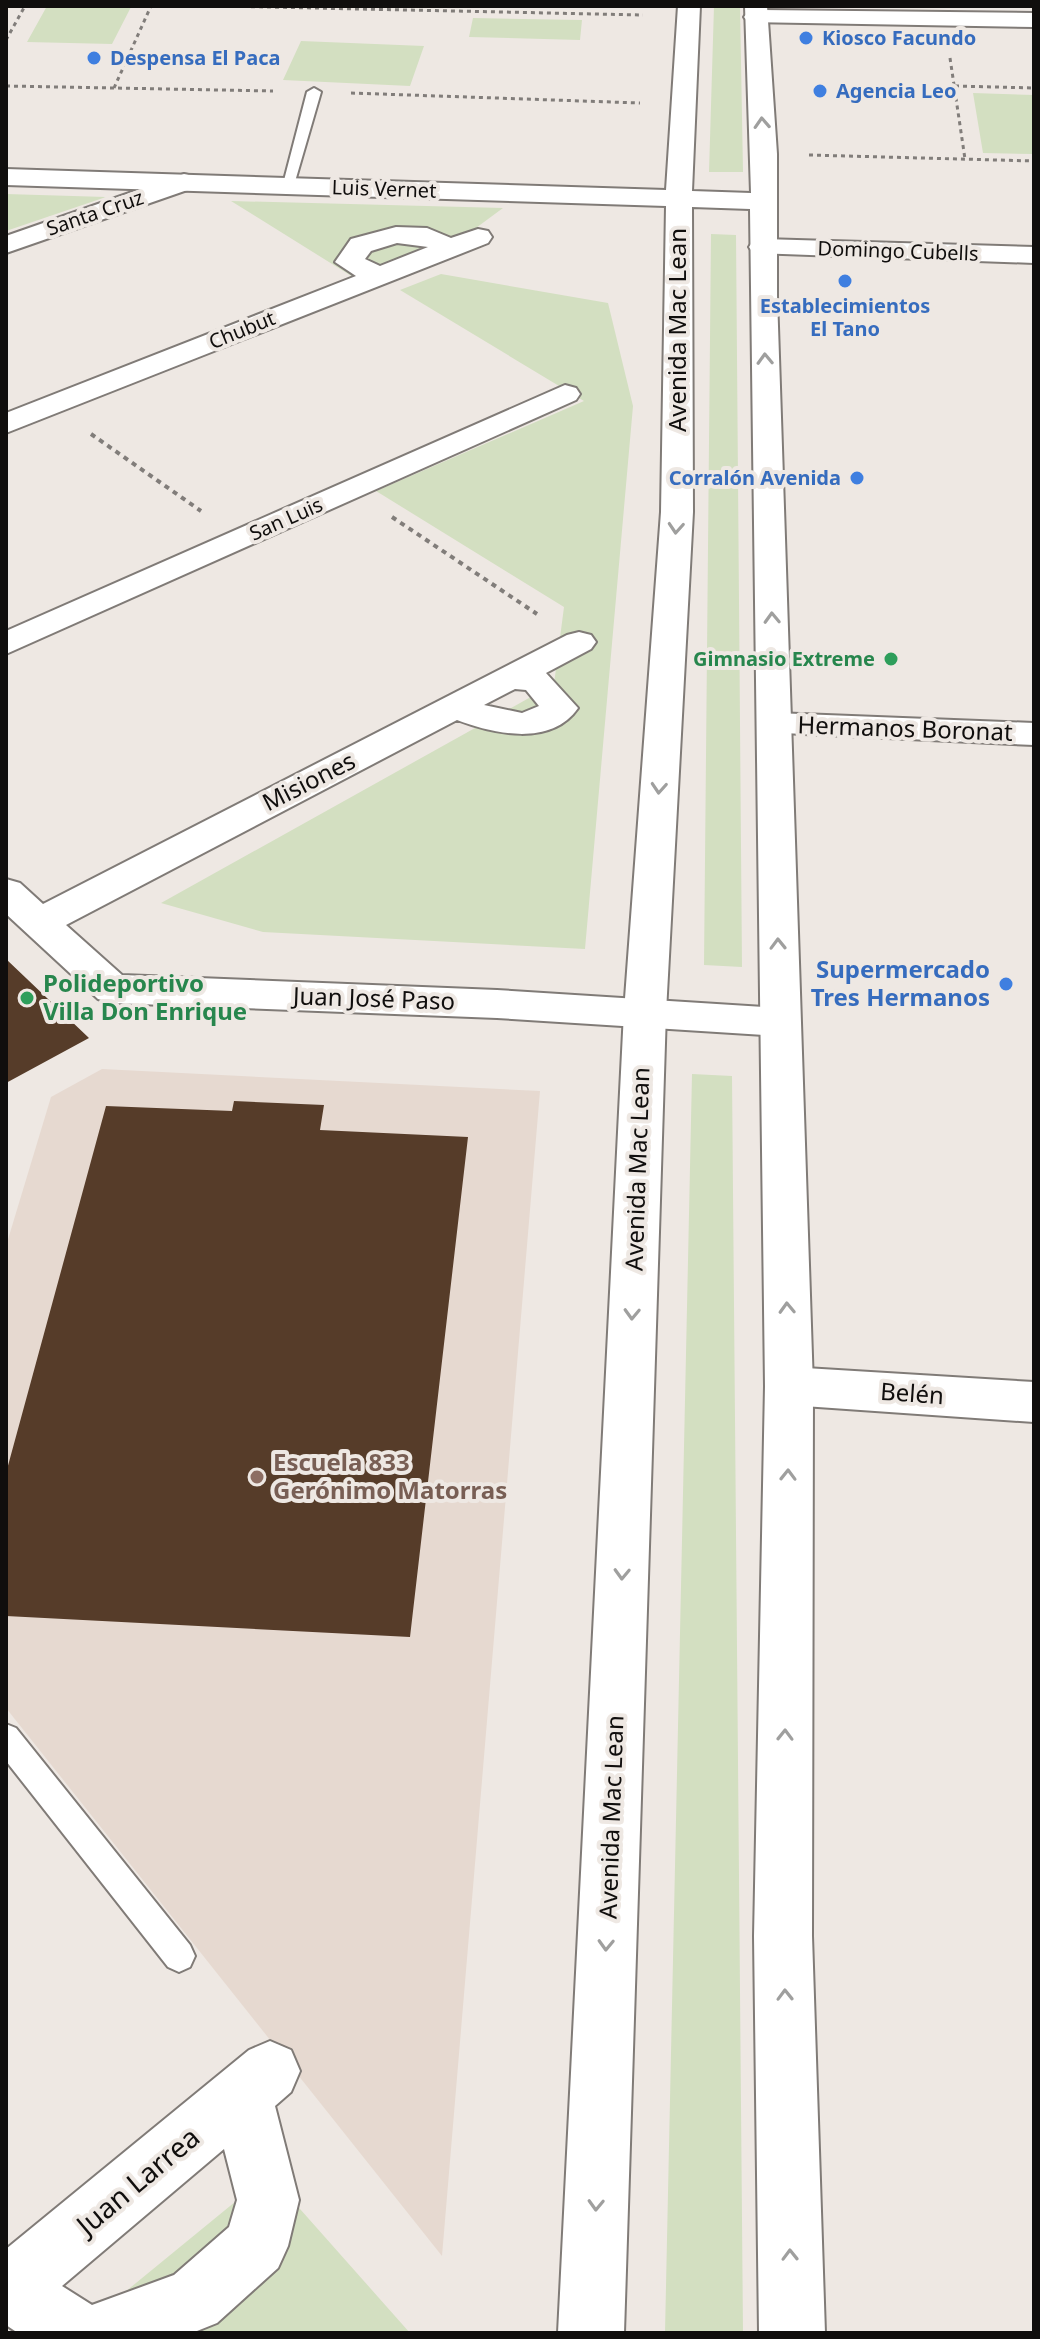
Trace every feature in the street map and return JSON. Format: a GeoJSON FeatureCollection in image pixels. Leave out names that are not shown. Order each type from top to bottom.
{"type":"FeatureCollection","features":[{"type":"Feature","properties":{"kind":"main road","name":"Avenida Mac Lean"},"geometry":{"type":"LineString","coordinates":[[591,2333],[645,1012],[677,512],[679,198],[689,11]]}},
{"type":"Feature","properties":{"kind":"main road"},"geometry":{"type":"LineString","coordinates":[[792,2333],[783,1936],[789,1386],[761,201],[764,154],[756,11],[1034,20]]}},
{"type":"Feature","properties":{"kind":"main road","name":"Luis Vernet"},"geometry":{"type":"LineString","coordinates":[[6,177],[761,201]]}},
{"type":"Feature","properties":{"kind":"main road","name":"Santa Cruz"},"geometry":{"type":"LineString","coordinates":[[6,245],[184,182]]}},
{"type":"Feature","properties":{"kind":"main road","name":"Chubut"},"geometry":{"type":"LineString","coordinates":[[6,424],[478,237]]}},
{"type":"Feature","properties":{"kind":"main road","name":"Domingo Cubells"},"geometry":{"type":"LineString","coordinates":[[763,247],[1034,255]]}},
{"type":"Feature","properties":{"kind":"main road","name":"San Luis"},"geometry":{"type":"LineString","coordinates":[[6,644],[565,394]]}},
{"type":"Feature","properties":{"kind":"main road","name":"Misiones"},"geometry":{"type":"LineString","coordinates":[[39,922],[579,642]]}},
{"type":"Feature","properties":{"kind":"main road"},"geometry":{"type":"LineString","coordinates":[[456,706],[502,724],[548,718],[560,708],[537,681],[511,678]]}},
{"type":"Feature","properties":{"kind":"main road","name":"Hermanos Boronat"},"geometry":{"type":"LineString","coordinates":[[775,724],[1034,734]]}},
{"type":"Feature","properties":{"kind":"main road","name":"Juan José Paso"},"geometry":{"type":"LineString","coordinates":[[6,892],[112,989],[645,1012],[778,1022]]}},
{"type":"Feature","properties":{"kind":"main road","name":"Belén"},"geometry":{"type":"LineString","coordinates":[[789,1386],[1034,1402]]}},
{"type":"Feature","properties":{"kind":"main road","name":"Juan Larrea"},"geometry":{"type":"LineString","coordinates":[[7,2290],[256,2083],[268,2200],[256,2246],[194,2300],[102,2333]]}},
{"type":"Feature","properties":{"kind":"main road"},"geometry":{"type":"LineString","coordinates":[[7,2290],[77,2333]]}},
{"type":"Feature","properties":{"kind":"lane"},"geometry":{"type":"LineString","coordinates":[[287,185],[314,92]]}},
{"type":"Feature","properties":{"kind":"lane"},"geometry":{"type":"LineString","coordinates":[[6,1738],[179,1956]]}},
{"type":"Feature","properties":{"kind":"path"},"geometry":{"type":"LineString","coordinates":[[6,40],[25,6]]}},
{"type":"Feature","properties":{"kind":"path"},"geometry":{"type":"LineString","coordinates":[[114,88],[151,6]]}},
{"type":"Feature","properties":{"kind":"path"},"geometry":{"type":"LineString","coordinates":[[219,6],[689,11]]}},
{"type":"Feature","properties":{"kind":"path"},"geometry":{"type":"LineString","coordinates":[[942,17],[965,159]]}},
{"type":"Feature","properties":{"kind":"path"},"geometry":{"type":"LineString","coordinates":[[955,86],[1034,88]]}},
{"type":"Feature","properties":{"kind":"path"},"geometry":{"type":"LineString","coordinates":[[764,154],[1034,161]]}},
{"type":"Feature","properties":{"kind":"path"},"geometry":{"type":"LineString","coordinates":[[51,406],[241,539]]}},
{"type":"Feature","properties":{"kind":"path"},"geometry":{"type":"LineString","coordinates":[[351,490],[579,642]]}},
{"type":"Feature","properties":{"kind":"shaded area","name":"Escuela 833 Gerónimo Matorras"},"geometry":{"type":"Polygon","coordinates":[[[102,1069],[540,1091],[442,2256],[6,1708],[6,1246],[51,1097],[102,1069]]]}},
{"type":"Feature","properties":{"kind":"green space"},"geometry":{"type":"Polygon","coordinates":[[[47,6],[131,7],[112,44],[27,42],[47,6]]]}},
{"type":"Feature","properties":{"kind":"green space"},"geometry":{"type":"Polygon","coordinates":[[[714,6],[740,6],[743,172],[709,172],[714,6]]]}},
{"type":"Feature","properties":{"kind":"green space"},"geometry":{"type":"Polygon","coordinates":[[[473,18],[582,20],[580,40],[469,37],[473,18]]]}},
{"type":"Feature","properties":{"kind":"green space"},"geometry":{"type":"Polygon","coordinates":[[[301,41],[424,46],[410,86],[283,80],[301,41]]]}},
{"type":"Feature","properties":{"kind":"green space"},"geometry":{"type":"Polygon","coordinates":[[[973,93],[1034,95],[1034,154],[983,153],[973,93]]]}},
{"type":"Feature","properties":{"kind":"green space"},"geometry":{"type":"Polygon","coordinates":[[[6,194],[106,197],[6,231],[6,194]]]}},
{"type":"Feature","properties":{"kind":"green space"},"geometry":{"type":"Polygon","coordinates":[[[231,201],[503,208],[461,239],[353,277],[231,201]]]}},
{"type":"Feature","properties":{"kind":"green space"},"geometry":{"type":"Polygon","coordinates":[[[711,234],[736,235],[742,967],[704,965],[711,234]]]}},
{"type":"Feature","properties":{"kind":"green space"},"geometry":{"type":"Polygon","coordinates":[[[441,274],[608,303],[633,406],[585,949],[263,932],[161,903],[554,684],[564,607],[376,491],[584,401],[400,290],[441,274]]]}},
{"type":"Feature","properties":{"kind":"green space"},"geometry":{"type":"Polygon","coordinates":[[[692,1074],[732,1076],[743,2333],[665,2333],[692,1074]]]}},
{"type":"Feature","properties":{"kind":"green space"},"geometry":{"type":"Polygon","coordinates":[[[269,2174],[410,2333],[75,2333],[269,2174]]]}},
{"type":"Feature","properties":{"kind":"building","name":"Polideportivo Villa Don Enrique"},"geometry":{"type":"Polygon","coordinates":[[[6,959],[89,1038],[6,1083],[6,959]]]}},
{"type":"Feature","properties":{"kind":"building"},"geometry":{"type":"Polygon","coordinates":[[[234,1101],[324,1105],[320,1130],[468,1137],[410,1637],[6,1616],[6,1473],[106,1106],[232,1111],[234,1101]]]}},
{"type":"Feature","properties":{"kind":"place","name":"Kiosco Facundo"},"geometry":{"type":"Point","coordinates":[806,38]}},
{"type":"Feature","properties":{"kind":"place","name":"Despensa El Paca"},"geometry":{"type":"Point","coordinates":[94,58]}},
{"type":"Feature","properties":{"kind":"place","name":"Agencia Leo"},"geometry":{"type":"Point","coordinates":[820,91]}},
{"type":"Feature","properties":{"kind":"place","name":"Establecimientos El Tano"},"geometry":{"type":"Point","coordinates":[845,281]}},
{"type":"Feature","properties":{"kind":"place","name":"Corralón Avenida"},"geometry":{"type":"Point","coordinates":[857,478]}},
{"type":"Feature","properties":{"kind":"place","name":"Gimnasio Extreme"},"geometry":{"type":"Point","coordinates":[891,659]}},
{"type":"Feature","properties":{"kind":"place","name":"Supermercado Tres Hermanos"},"geometry":{"type":"Point","coordinates":[1006,984]}},
{"type":"Feature","properties":{"kind":"place","name":"Polideportivo Villa Don Enrique"},"geometry":{"type":"Point","coordinates":[27,998]}},
{"type":"Feature","properties":{"kind":"place","name":"Escuela 833 Gerónimo Matorras"},"geometry":{"type":"Point","coordinates":[257,1477]}}]}
